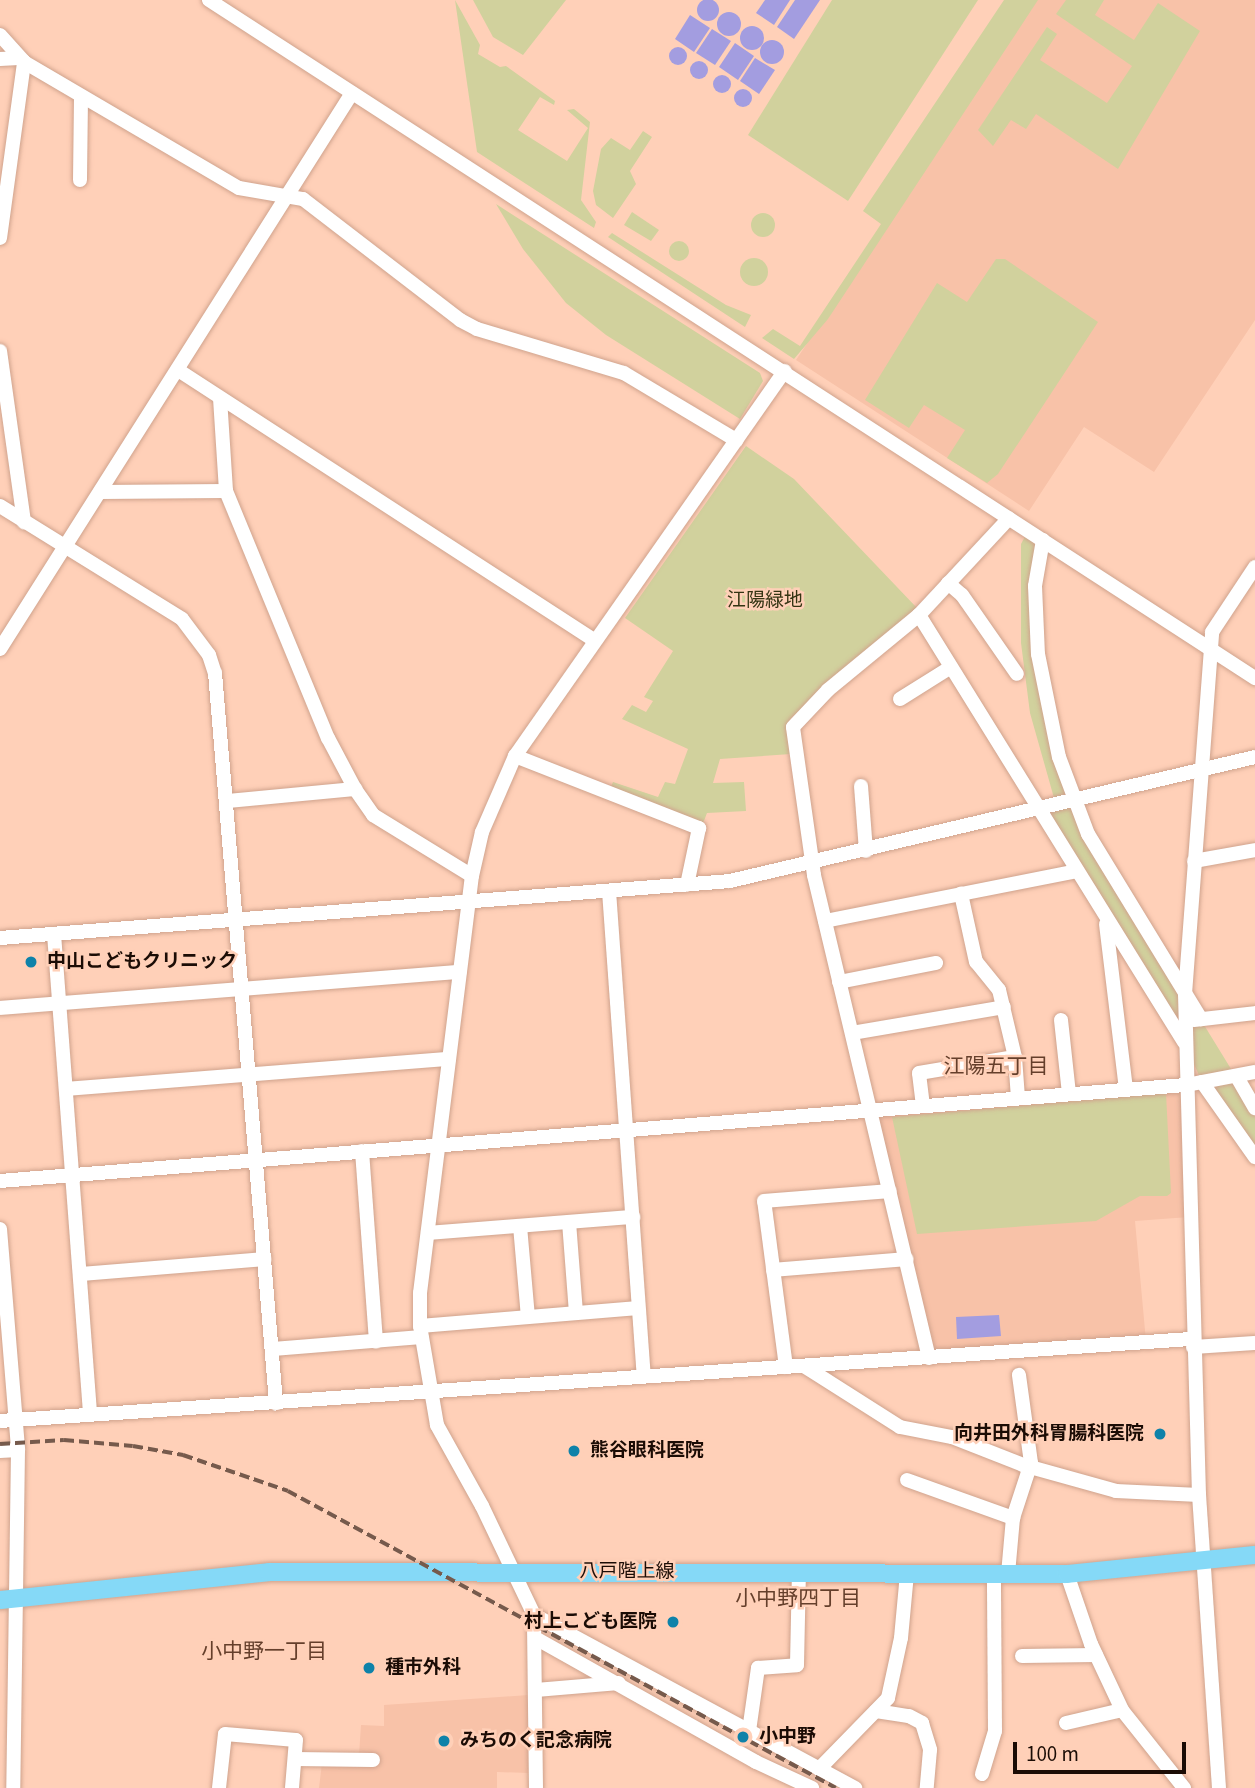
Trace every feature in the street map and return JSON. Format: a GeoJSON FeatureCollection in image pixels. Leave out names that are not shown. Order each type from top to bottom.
{"type":"FeatureCollection","features":[{"type":"Feature","properties":{"kind":"main road","name":"八戸階上線"},"geometry":{"type":"LineString","coordinates":[[9,1599],[269,1572],[1067,1574],[1202,1563],[1255,1555]]}},
{"type":"Feature","properties":{"kind":"street"},"geometry":{"type":"LineString","coordinates":[[209,0],[1255,678]]}},
{"type":"Feature","properties":{"kind":"street"},"geometry":{"type":"LineString","coordinates":[[0,35],[22,60],[239,188],[303,199],[460,320],[477,329],[624,373],[736,440]]}},
{"type":"Feature","properties":{"kind":"street"},"geometry":{"type":"LineString","coordinates":[[0,59],[22,60]]}},
{"type":"Feature","properties":{"kind":"street"},"geometry":{"type":"LineString","coordinates":[[0,238],[22,60]]}},
{"type":"Feature","properties":{"kind":"street"},"geometry":{"type":"LineString","coordinates":[[0,649],[352,93]]}},
{"type":"Feature","properties":{"kind":"street"},"geometry":{"type":"LineString","coordinates":[[80,180],[81,96]]}},
{"type":"Feature","properties":{"kind":"street"},"geometry":{"type":"LineString","coordinates":[[0,351],[24,522]]}},
{"type":"Feature","properties":{"kind":"street"},"geometry":{"type":"LineString","coordinates":[[178,370],[595,641]]}},
{"type":"Feature","properties":{"kind":"street"},"geometry":{"type":"LineString","coordinates":[[536,1788],[537,1639],[534,1615],[482,1506],[437,1425],[428,1392],[421,1332],[428,1233],[472,877],[482,832],[515,756],[785,371]]}},
{"type":"Feature","properties":{"kind":"street"},"geometry":{"type":"LineString","coordinates":[[220,398],[226,491],[328,738],[355,789],[373,815],[472,877]]}},
{"type":"Feature","properties":{"kind":"street"},"geometry":{"type":"LineString","coordinates":[[100,492],[226,491]]}},
{"type":"Feature","properties":{"kind":"street"},"geometry":{"type":"LineString","coordinates":[[0,506],[182,620],[194,632],[209,655],[219,692],[276,1403]]}},
{"type":"Feature","properties":{"kind":"street"},"geometry":{"type":"LineString","coordinates":[[929,1358],[812,864],[793,727],[828,690],[919,615],[1009,518]]}},
{"type":"Feature","properties":{"kind":"street"},"geometry":{"type":"LineString","coordinates":[[1043,540],[1035,586],[1038,654],[1049,719],[1074,800],[1088,834],[1201,1019]]}},
{"type":"Feature","properties":{"kind":"street"},"geometry":{"type":"LineString","coordinates":[[1219,1788],[1202,1563],[1184,1021],[1212,632],[1255,566]]}},
{"type":"Feature","properties":{"kind":"street"},"geometry":{"type":"LineString","coordinates":[[948,583],[962,595],[1017,674]]}},
{"type":"Feature","properties":{"kind":"street"},"geometry":{"type":"LineString","coordinates":[[919,615],[1040,808],[1105,919],[1184,1042]]}},
{"type":"Feature","properties":{"kind":"street"},"geometry":{"type":"LineString","coordinates":[[900,699],[951,667]]}},
{"type":"Feature","properties":{"kind":"street"},"geometry":{"type":"LineString","coordinates":[[515,756],[699,828],[687,885]]}},
{"type":"Feature","properties":{"kind":"street"},"geometry":{"type":"LineString","coordinates":[[0,938],[730,881],[812,864],[1255,757]]}},
{"type":"Feature","properties":{"kind":"street"},"geometry":{"type":"LineString","coordinates":[[861,786],[866,851]]}},
{"type":"Feature","properties":{"kind":"street"},"geometry":{"type":"LineString","coordinates":[[227,801],[355,789]]}},
{"type":"Feature","properties":{"kind":"street"},"geometry":{"type":"LineString","coordinates":[[1194,861],[1255,850]]}},
{"type":"Feature","properties":{"kind":"street"},"geometry":{"type":"LineString","coordinates":[[825,921],[1076,871]]}},
{"type":"Feature","properties":{"kind":"street"},"geometry":{"type":"LineString","coordinates":[[609,891],[645,1375]]}},
{"type":"Feature","properties":{"kind":"street"},"geometry":{"type":"LineString","coordinates":[[961,894],[976,962],[999,990],[1004,1007],[1015,1058],[1018,1098]]}},
{"type":"Feature","properties":{"kind":"street"},"geometry":{"type":"LineString","coordinates":[[1105,919],[1126,1090]]}},
{"type":"Feature","properties":{"kind":"street"},"geometry":{"type":"LineString","coordinates":[[54,934],[82,1274],[90,1415]]}},
{"type":"Feature","properties":{"kind":"street"},"geometry":{"type":"LineString","coordinates":[[839,982],[936,963]]}},
{"type":"Feature","properties":{"kind":"street"},"geometry":{"type":"LineString","coordinates":[[0,1008],[243,986],[460,972]]}},
{"type":"Feature","properties":{"kind":"street"},"geometry":{"type":"LineString","coordinates":[[852,1032],[1004,1007]]}},
{"type":"Feature","properties":{"kind":"street"},"geometry":{"type":"LineString","coordinates":[[1184,1021],[1255,1013]]}},
{"type":"Feature","properties":{"kind":"street"},"geometry":{"type":"LineString","coordinates":[[1061,1020],[1069,1094]]}},
{"type":"Feature","properties":{"kind":"street"},"geometry":{"type":"LineString","coordinates":[[923,1106],[919,1073],[1015,1058]]}},
{"type":"Feature","properties":{"kind":"street"},"geometry":{"type":"LineString","coordinates":[[66,1089],[449,1059]]}},
{"type":"Feature","properties":{"kind":"street"},"geometry":{"type":"LineString","coordinates":[[0,1181],[73,1173],[625,1133],[1186,1085],[1255,1072]]}},
{"type":"Feature","properties":{"kind":"street"},"geometry":{"type":"LineString","coordinates":[[1237,1077],[1255,1108]]}},
{"type":"Feature","properties":{"kind":"street"},"geometry":{"type":"LineString","coordinates":[[1202,1082],[1255,1157]]}},
{"type":"Feature","properties":{"kind":"street"},"geometry":{"type":"LineString","coordinates":[[362,1152],[376,1341]]}},
{"type":"Feature","properties":{"kind":"street"},"geometry":{"type":"LineString","coordinates":[[786,1367],[764,1201],[890,1191]]}},
{"type":"Feature","properties":{"kind":"street"},"geometry":{"type":"LineString","coordinates":[[428,1233],[633,1217]]}},
{"type":"Feature","properties":{"kind":"street"},"geometry":{"type":"LineString","coordinates":[[569,1222],[576,1313]]}},
{"type":"Feature","properties":{"kind":"street"},"geometry":{"type":"LineString","coordinates":[[520,1226],[528,1317]]}},
{"type":"Feature","properties":{"kind":"street"},"geometry":{"type":"LineString","coordinates":[[0,1229],[18,1450],[9,1599],[13,1788]]}},
{"type":"Feature","properties":{"kind":"street"},"geometry":{"type":"LineString","coordinates":[[82,1274],[264,1259]]}},
{"type":"Feature","properties":{"kind":"street"},"geometry":{"type":"LineString","coordinates":[[773,1270],[907,1259]]}},
{"type":"Feature","properties":{"kind":"street"},"geometry":{"type":"LineString","coordinates":[[273,1349],[376,1341],[528,1317],[638,1308]]}},
{"type":"Feature","properties":{"kind":"street"},"geometry":{"type":"LineString","coordinates":[[0,1421],[645,1375],[1193,1343],[1255,1343]]}},
{"type":"Feature","properties":{"kind":"street"},"geometry":{"type":"LineString","coordinates":[[804,1366],[900,1427],[952,1437],[1030,1467],[1116,1491],[1199,1494]]}},
{"type":"Feature","properties":{"kind":"street"},"geometry":{"type":"LineString","coordinates":[[982,1774],[995,1731],[1001,1574],[1013,1518],[1030,1467],[1019,1375]]}},
{"type":"Feature","properties":{"kind":"street"},"geometry":{"type":"LineString","coordinates":[[0,1451],[18,1450]]}},
{"type":"Feature","properties":{"kind":"street"},"geometry":{"type":"LineString","coordinates":[[907,1479],[1013,1518]]}},
{"type":"Feature","properties":{"kind":"street"},"geometry":{"type":"LineString","coordinates":[[749,1731],[758,1668],[797,1665],[799,1573]]}},
{"type":"Feature","properties":{"kind":"street"},"geometry":{"type":"LineString","coordinates":[[819,1769],[876,1711],[894,1682],[907,1573]]}},
{"type":"Feature","properties":{"kind":"street"},"geometry":{"type":"LineString","coordinates":[[1067,1574],[1096,1656],[1122,1710],[1184,1788]]}},
{"type":"Feature","properties":{"kind":"street"},"geometry":{"type":"LineString","coordinates":[[534,1615],[855,1788]]}},
{"type":"Feature","properties":{"kind":"street"},"geometry":{"type":"LineString","coordinates":[[537,1639],[746,1757],[812,1788]]}},
{"type":"Feature","properties":{"kind":"street"},"geometry":{"type":"LineString","coordinates":[[1023,1656],[1096,1656]]}},
{"type":"Feature","properties":{"kind":"street"},"geometry":{"type":"LineString","coordinates":[[537,1690],[619,1683]]}},
{"type":"Feature","properties":{"kind":"street"},"geometry":{"type":"LineString","coordinates":[[1066,1723],[1122,1710]]}},
{"type":"Feature","properties":{"kind":"street"},"geometry":{"type":"LineString","coordinates":[[876,1711],[909,1716],[922,1723],[930,1750],[927,1788]]}},
{"type":"Feature","properties":{"kind":"street"},"geometry":{"type":"LineString","coordinates":[[219,1788],[225,1734],[296,1740],[292,1788]]}},
{"type":"Feature","properties":{"kind":"street"},"geometry":{"type":"LineString","coordinates":[[295,1759],[373,1760]]}},
{"type":"Feature","properties":{"kind":"shaded area"},"geometry":{"type":"Polygon","coordinates":[[[708,-1],[716,2],[719,10],[716,18],[708,21],[700,18],[697,10],[700,2],[708,-1]]]}},
{"type":"Feature","properties":{"kind":"shaded area"},"geometry":{"type":"Polygon","coordinates":[[[765,0],[790,0],[774,25],[756,13],[765,0]]]}},
{"type":"Feature","properties":{"kind":"shaded area"},"geometry":{"type":"Polygon","coordinates":[[[795,0],[820,0],[794,39],[777,27],[795,0]]]}},
{"type":"Feature","properties":{"kind":"shaded area"},"geometry":{"type":"Polygon","coordinates":[[[1035,0],[1255,0],[1255,320],[1154,472],[1084,427],[1029,511],[796,360],[1035,0]]]}},
{"type":"Feature","properties":{"kind":"shaded area"},"geometry":{"type":"Polygon","coordinates":[[[729,12],[737,16],[741,24],[737,32],[729,36],[721,32],[717,24],[721,16],[729,12]]]}},
{"type":"Feature","properties":{"kind":"shaded area"},"geometry":{"type":"Polygon","coordinates":[[[690,15],[710,28],[694,52],[675,39],[690,15]]]}},
{"type":"Feature","properties":{"kind":"shaded area"},"geometry":{"type":"Polygon","coordinates":[[[752,26],[760,30],[764,38],[760,46],[752,50],[744,46],[740,38],[744,30],[752,26]]]}},
{"type":"Feature","properties":{"kind":"shaded area"},"geometry":{"type":"Polygon","coordinates":[[[712,29],[731,41],[715,65],[696,53],[712,29]]]}},
{"type":"Feature","properties":{"kind":"shaded area"},"geometry":{"type":"Polygon","coordinates":[[[772,40],[780,44],[784,52],[780,60],[772,64],[764,60],[760,52],[764,44],[772,40]]]}},
{"type":"Feature","properties":{"kind":"shaded area"},"geometry":{"type":"Polygon","coordinates":[[[735,43],[754,56],[738,80],[719,67],[735,43]]]}},
{"type":"Feature","properties":{"kind":"shaded area"},"geometry":{"type":"Polygon","coordinates":[[[674,47],[682,47],[687,56],[685,63],[674,65],[669,60],[669,52],[674,47]]]}},
{"type":"Feature","properties":{"kind":"shaded area"},"geometry":{"type":"Polygon","coordinates":[[[755,58],[775,70],[759,94],[740,81],[755,58]]]}},
{"type":"Feature","properties":{"kind":"shaded area"},"geometry":{"type":"Polygon","coordinates":[[[695,61],[703,61],[708,70],[706,77],[695,79],[690,74],[690,66],[695,61]]]}},
{"type":"Feature","properties":{"kind":"shaded area"},"geometry":{"type":"Polygon","coordinates":[[[718,75],[726,75],[731,84],[729,91],[718,93],[713,88],[713,80],[718,75]]]}},
{"type":"Feature","properties":{"kind":"shaded area"},"geometry":{"type":"Polygon","coordinates":[[[739,89],[747,89],[752,98],[750,105],[739,107],[734,102],[734,94],[739,89]]]}},
{"type":"Feature","properties":{"kind":"shaded area"},"geometry":{"type":"Polygon","coordinates":[[[1186,1085],[1189,1217],[1135,1221],[1146,1341],[929,1358],[871,1110],[1186,1085]]]}},
{"type":"Feature","properties":{"kind":"shaded area"},"geometry":{"type":"Polygon","coordinates":[[[999,1315],[1001,1336],[957,1339],[956,1317],[999,1315]]]}},
{"type":"Feature","properties":{"kind":"shaded area","name":"みちのく記念病院"},"geometry":{"type":"Polygon","coordinates":[[[528,1695],[529,1773],[497,1772],[497,1788],[319,1788],[322,1763],[377,1766],[378,1757],[359,1755],[361,1725],[384,1726],[384,1705],[528,1695]]]}},
{"type":"Feature","properties":{"kind":"green space"},"geometry":{"type":"Polygon","coordinates":[[[455,0],[480,45],[478,54],[500,67],[506,66],[555,101],[554,105],[540,97],[518,130],[567,161],[588,128],[567,110],[574,109],[590,122],[581,200],[596,222],[594,228],[477,152],[455,0]]]}},
{"type":"Feature","properties":{"kind":"green space"},"geometry":{"type":"Polygon","coordinates":[[[473,0],[566,0],[523,55],[493,37],[473,0]]]}},
{"type":"Feature","properties":{"kind":"green space"},"geometry":{"type":"Polygon","coordinates":[[[832,0],[978,0],[848,201],[748,135],[832,0]]]}},
{"type":"Feature","properties":{"kind":"green space"},"geometry":{"type":"Polygon","coordinates":[[[1004,0],[1038,0],[828,319],[794,359],[762,338],[773,329],[800,346],[881,224],[863,211],[1004,0]]]}},
{"type":"Feature","properties":{"kind":"green space"},"geometry":{"type":"Polygon","coordinates":[[[1066,0],[1104,0],[1095,15],[1134,40],[1158,3],[1200,31],[1118,169],[1036,114],[1026,129],[1011,120],[993,146],[978,130],[1047,27],[1057,34],[1040,60],[1107,103],[1132,66],[1056,14],[1066,0]]]}},
{"type":"Feature","properties":{"kind":"green space"},"geometry":{"type":"Polygon","coordinates":[[[643,131],[652,137],[630,171],[636,184],[613,218],[596,205],[593,191],[601,149],[611,138],[630,150],[643,131]]]}},
{"type":"Feature","properties":{"kind":"green space"},"geometry":{"type":"Polygon","coordinates":[[[496,204],[760,373],[763,381],[740,419],[606,335],[566,303],[523,249],[496,204]]]}},
{"type":"Feature","properties":{"kind":"green space"},"geometry":{"type":"Polygon","coordinates":[[[632,212],[659,230],[651,241],[624,225],[632,212]]]}},
{"type":"Feature","properties":{"kind":"green space"},"geometry":{"type":"Polygon","coordinates":[[[763,213],[772,216],[775,225],[772,234],[763,237],[754,234],[751,225],[754,216],[763,213]]]}},
{"type":"Feature","properties":{"kind":"green space"},"geometry":{"type":"Polygon","coordinates":[[[612,233],[726,305],[751,315],[745,327],[608,237],[612,233]]]}},
{"type":"Feature","properties":{"kind":"green space"},"geometry":{"type":"Polygon","coordinates":[[[679,241],[686,244],[689,251],[686,258],[679,261],[672,258],[669,251],[672,244],[679,241]]]}},
{"type":"Feature","properties":{"kind":"green space"},"geometry":{"type":"Polygon","coordinates":[[[754,258],[764,262],[768,272],[764,282],[754,286],[744,282],[740,272],[744,262],[754,258]]]}},
{"type":"Feature","properties":{"kind":"green space"},"geometry":{"type":"Polygon","coordinates":[[[996,259],[1005,259],[1098,322],[998,474],[987,483],[947,458],[965,430],[924,405],[909,428],[865,400],[937,283],[967,302],[996,259]]]}},
{"type":"Feature","properties":{"kind":"green space","name":"江陽緑地"},"geometry":{"type":"Polygon","coordinates":[[[746,446],[794,479],[917,608],[791,718],[787,725],[791,754],[720,759],[713,783],[744,782],[746,811],[707,813],[702,826],[609,791],[613,782],[658,797],[665,782],[675,784],[688,749],[622,719],[632,705],[646,712],[653,701],[644,697],[673,651],[625,618],[746,446]]]}},
{"type":"Feature","properties":{"kind":"green space"},"geometry":{"type":"Polygon","coordinates":[[[1028,531],[1043,540],[1038,654],[1071,789],[1185,994],[1255,1108],[1255,1157],[1202,1082],[1184,1042],[1046,818],[1056,805],[1030,713],[1021,643],[1021,544],[1028,531]]]}},
{"type":"Feature","properties":{"kind":"green space"},"geometry":{"type":"Polygon","coordinates":[[[1166,1093],[1171,1193],[1167,1196],[1140,1196],[1096,1221],[917,1234],[892,1117],[1166,1093]]]}},
{"type":"Feature","properties":{"kind":"railway"},"geometry":{"type":"LineString","coordinates":[[0,1444],[64,1440],[133,1446],[183,1455],[288,1491],[836,1788]]}},
{"type":"Feature","properties":{"kind":"place","name":"中山こどもクリニック"},"geometry":{"type":"Point","coordinates":[31,962]}},
{"type":"Feature","properties":{"kind":"place","name":"向井田外科胃腸科医院"},"geometry":{"type":"Point","coordinates":[1160,1434]}},
{"type":"Feature","properties":{"kind":"place","name":"熊谷眼科医院"},"geometry":{"type":"Point","coordinates":[574,1451]}},
{"type":"Feature","properties":{"kind":"place","name":"村上こども医院"},"geometry":{"type":"Point","coordinates":[673,1622]}},
{"type":"Feature","properties":{"kind":"place","name":"種市外科"},"geometry":{"type":"Point","coordinates":[369,1668]}},
{"type":"Feature","properties":{"kind":"place","name":"小中野"},"geometry":{"type":"Point","coordinates":[743,1737]}},
{"type":"Feature","properties":{"kind":"place","name":"みちのく記念病院"},"geometry":{"type":"Point","coordinates":[444,1741]}},
{"type":"Feature","properties":{"kind":"district","name":"江陽五丁目"},"geometry":{"type":"Point","coordinates":[996,1066]}},
{"type":"Feature","properties":{"kind":"district","name":"小中野四丁目"},"geometry":{"type":"Point","coordinates":[798,1598]}},
{"type":"Feature","properties":{"kind":"district","name":"小中野一丁目"},"geometry":{"type":"Point","coordinates":[264,1651]}}]}
